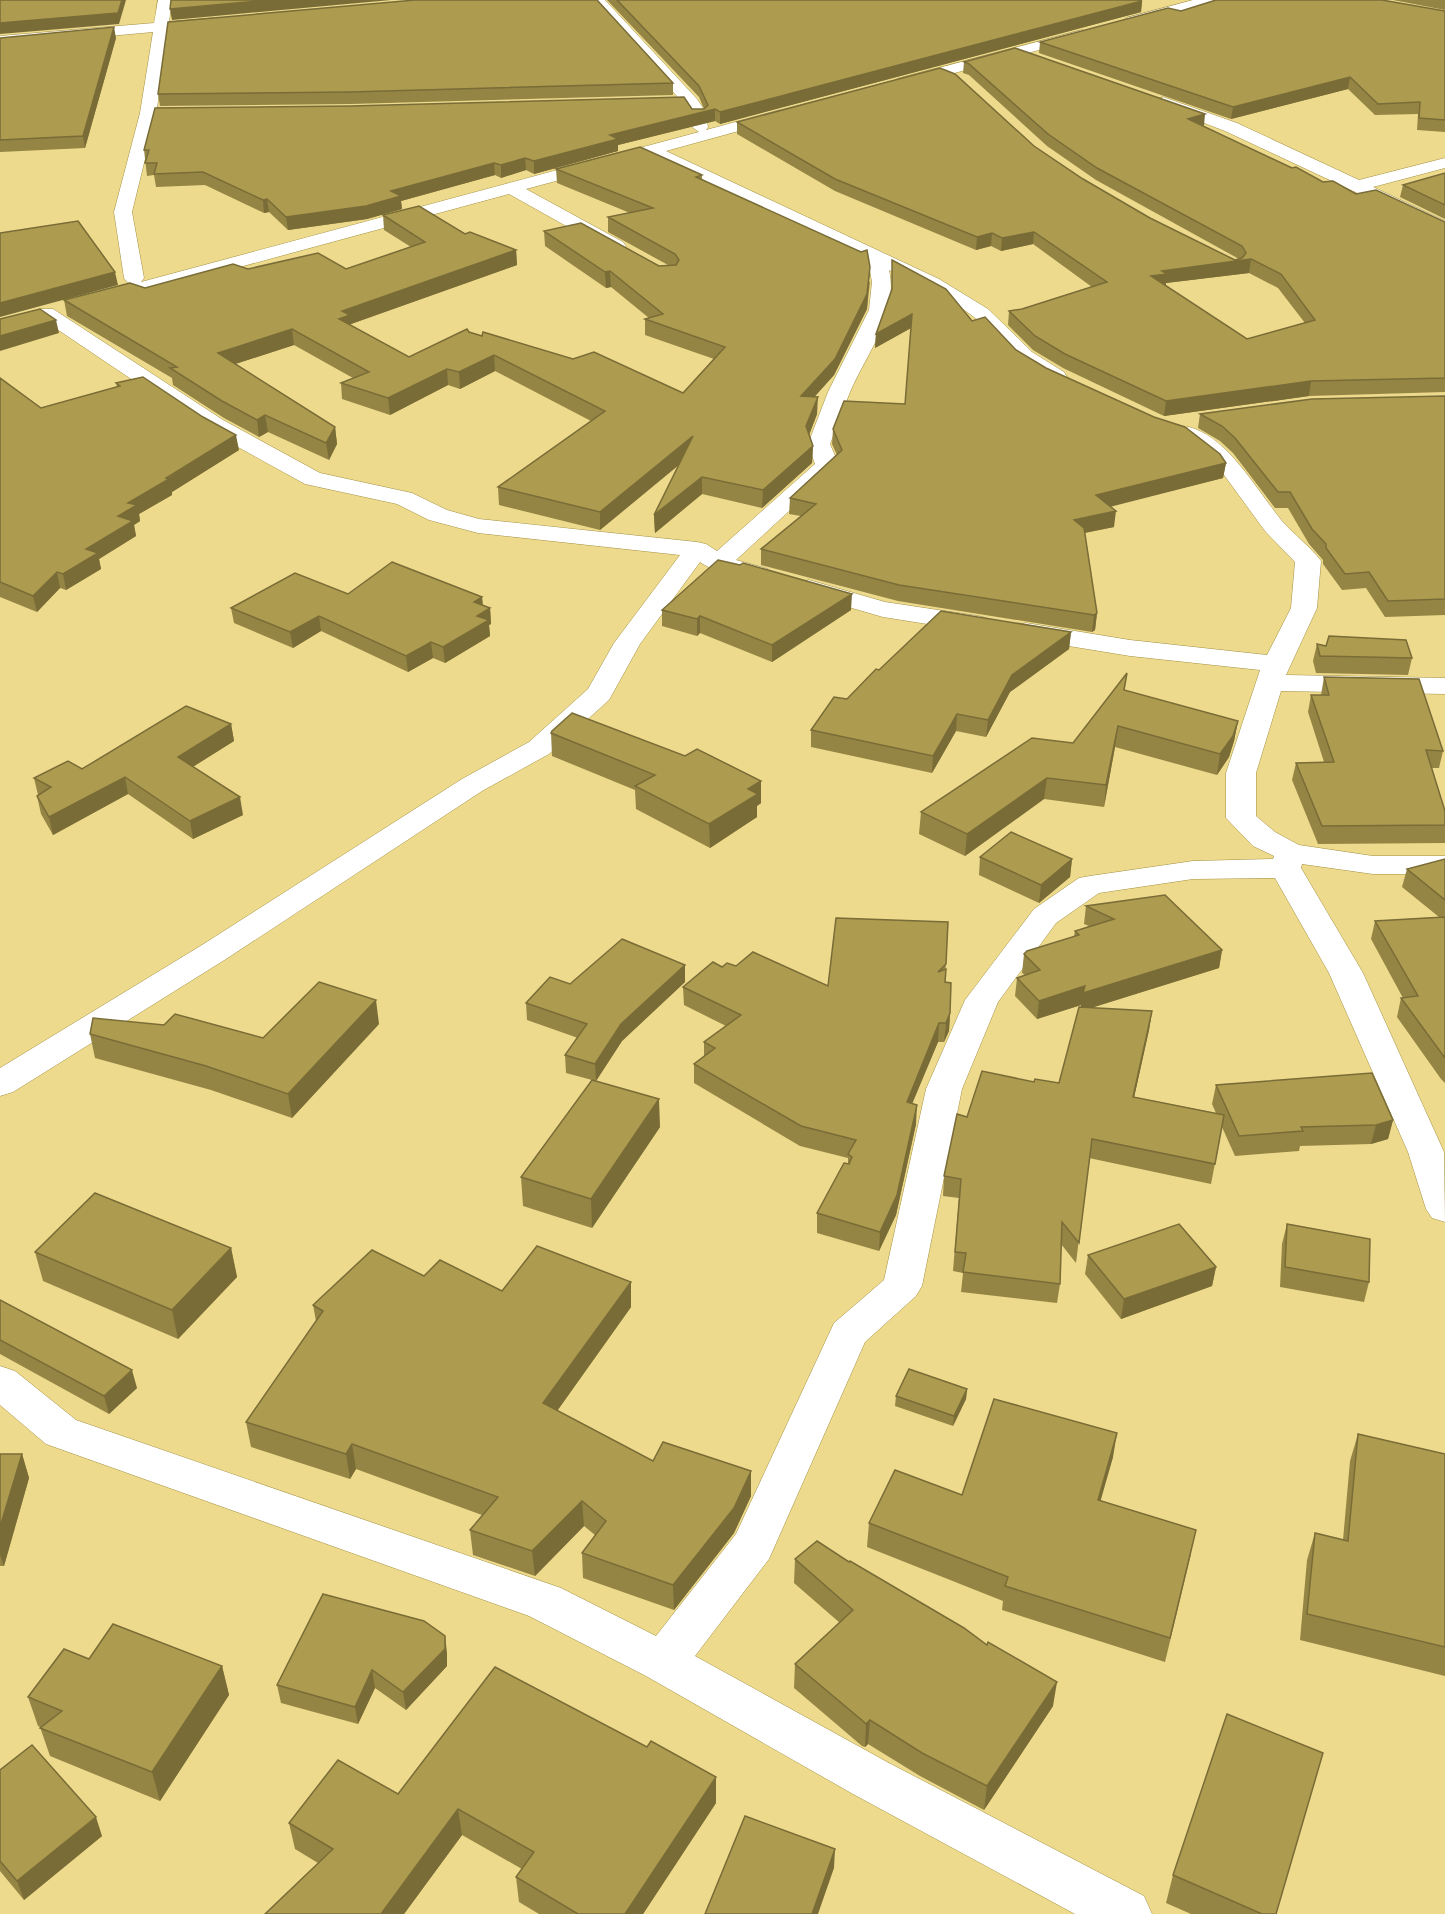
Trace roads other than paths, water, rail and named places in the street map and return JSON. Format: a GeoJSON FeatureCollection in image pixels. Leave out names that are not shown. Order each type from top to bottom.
{"type":"FeatureCollection","features":[{"type":"Feature","properties":{"kind":"street"},"geometry":{"type":"LineString","coordinates":[[134,278],[123,212],[148,113],[165,0]]}},
{"type":"Feature","properties":{"kind":"street"},"geometry":{"type":"LineString","coordinates":[[597,0],[696,113]]}},
{"type":"Feature","properties":{"kind":"street"},"geometry":{"type":"LineString","coordinates":[[1179,0],[1106,23],[1014,52],[939,72],[886,82],[1106,23],[1209,0]]}},
{"type":"Feature","properties":{"kind":"street"},"geometry":{"type":"LineString","coordinates":[[0,40],[228,21]]}},
{"type":"Feature","properties":{"kind":"street"},"geometry":{"type":"LineString","coordinates":[[1014,52],[1043,61]]}},
{"type":"Feature","properties":{"kind":"street"},"geometry":{"type":"LineString","coordinates":[[939,72],[955,76],[969,87]]}},
{"type":"Feature","properties":{"kind":"street"},"geometry":{"type":"LineString","coordinates":[[1149,97],[1231,127],[1445,228]]}},
{"type":"Feature","properties":{"kind":"street"},"geometry":{"type":"LineString","coordinates":[[56,305],[513,189],[652,151],[800,105],[740,116],[696,113],[668,103]]}},
{"type":"Feature","properties":{"kind":"street"},"geometry":{"type":"LineString","coordinates":[[148,113],[207,113]]}},
{"type":"Feature","properties":{"kind":"street"},"geometry":{"type":"LineString","coordinates":[[56,305],[134,278],[696,113]]}},
{"type":"Feature","properties":{"kind":"street"},"geometry":{"type":"LineString","coordinates":[[652,151],[932,283],[981,314],[1024,357],[1073,385]]}},
{"type":"Feature","properties":{"kind":"street"},"geometry":{"type":"LineString","coordinates":[[1358,186],[1445,163]]}},
{"type":"Feature","properties":{"kind":"street"},"geometry":{"type":"LineString","coordinates":[[513,189],[636,258]]}},
{"type":"Feature","properties":{"kind":"street"},"geometry":{"type":"LineString","coordinates":[[0,1084],[284,908],[472,785],[539,748],[599,694],[627,643],[707,556],[826,465],[819,444],[839,392],[879,310],[882,282],[877,258]]}},
{"type":"Feature","properties":{"kind":"street"},"geometry":{"type":"LineString","coordinates":[[56,305],[215,425],[313,479],[404,498],[438,515],[478,526],[707,556],[883,609],[1130,648],[1273,674],[1445,686]]}},
{"type":"Feature","properties":{"kind":"street"},"geometry":{"type":"LineString","coordinates":[[1206,418],[1172,426],[1192,435],[1227,464],[1274,526],[1308,561],[1304,608],[1273,674],[1241,773],[1242,818],[1288,861],[1346,973],[1426,1152],[1445,1209]]}},
{"type":"Feature","properties":{"kind":"street"},"geometry":{"type":"LineString","coordinates":[[663,1662],[753,1546],[848,1334],[902,1286],[944,1089],[982,1000],[1045,916],[1090,885],[1193,870],[1288,861],[1373,865],[1445,865]]}},
{"type":"Feature","properties":{"kind":"street"},"geometry":{"type":"LineString","coordinates":[[0,1382],[61,1432],[545,1602],[663,1662],[870,1778],[1126,1914]]}}]}
